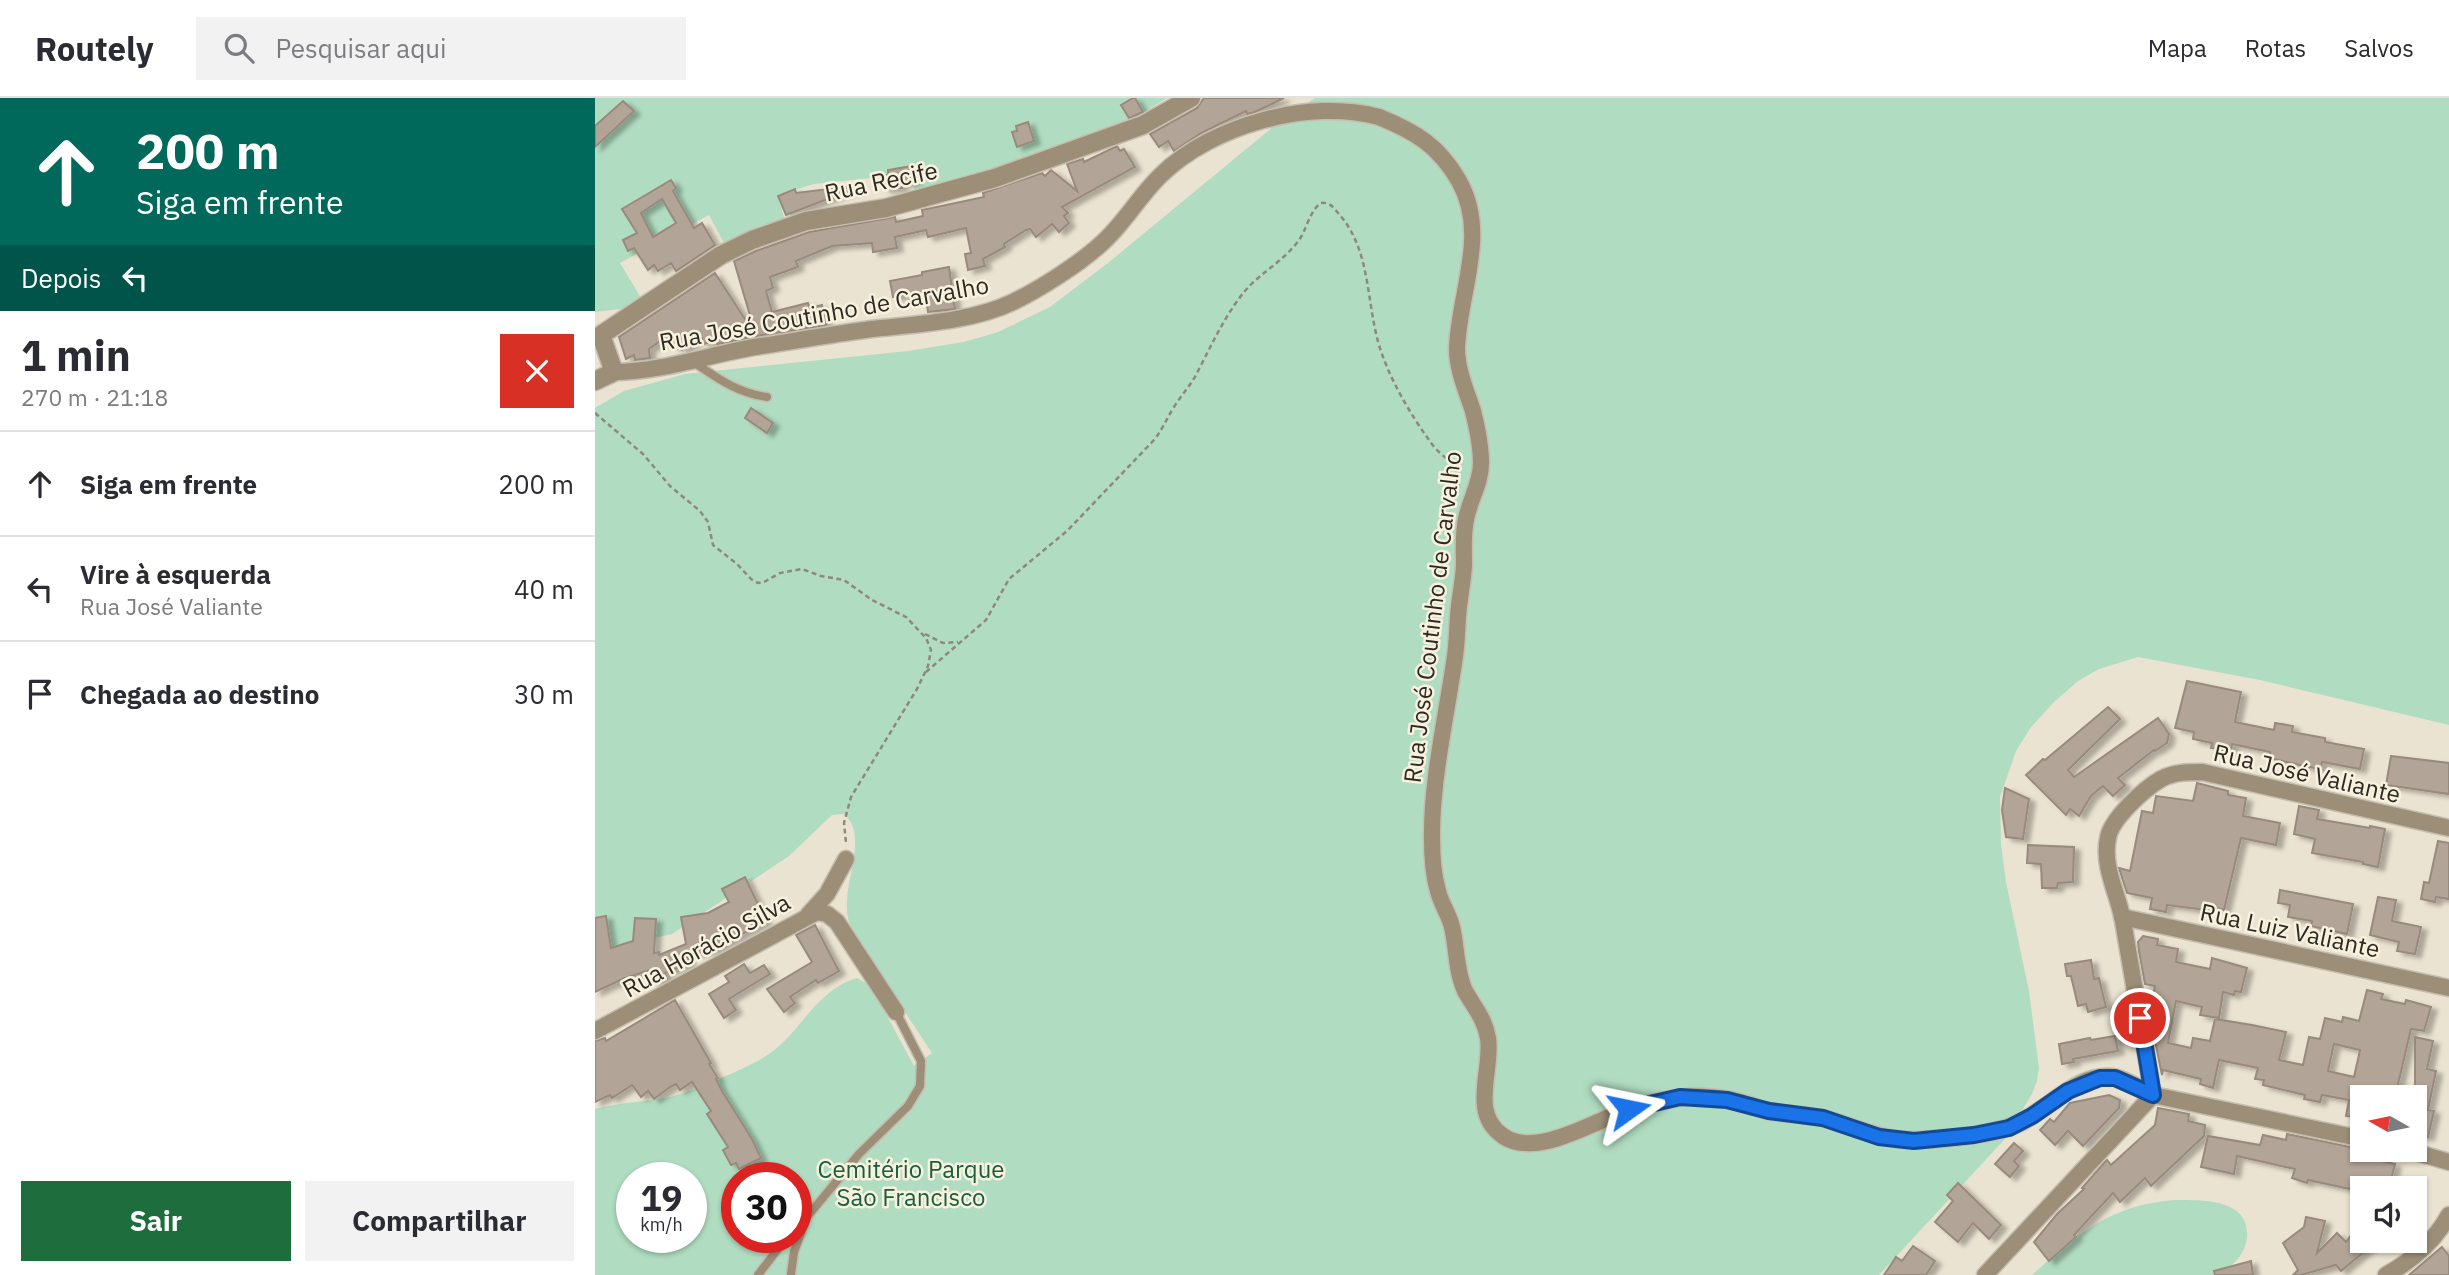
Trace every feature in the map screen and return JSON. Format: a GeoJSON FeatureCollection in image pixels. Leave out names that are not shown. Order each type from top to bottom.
{"type":"FeatureCollection","features":[{"type":"Feature","properties":{"kind":"street","name":"Rua Recife"},"geometry":{"type":"LineString","coordinates":[[598,337],[721,255],[752,240],[806,221],[886,208],[995,178],[1143,125],[1191,98]]}},
{"type":"Feature","properties":{"kind":"street","name":"Rua José Coutinho de Carvalho"},"geometry":{"type":"LineString","coordinates":[[595,381],[614,372],[648,369],[837,334],[957,318],[1006,305],[1104,243],[1156,180],[1178,160],[1216,137],[1245,124],[1298,109],[1333,107],[1374,116],[1416,135],[1435,148],[1450,166],[1466,196],[1471,222],[1472,258],[1462,300],[1458,356],[1476,425],[1480,472],[1467,511],[1464,533],[1456,652],[1434,797],[1432,836],[1437,886],[1452,923],[1463,986],[1478,1010],[1488,1035],[1489,1059],[1484,1106],[1491,1124],[1502,1136],[1534,1143],[1582,1130],[1629,1109],[1688,1097],[1727,1100],[1769,1111],[1823,1118],[1879,1137],[1914,1141],[1974,1135],[2009,1128],[2083,1083],[2107,1077],[2153,1095],[2350,1136]]}},
{"type":"Feature","properties":{"kind":"street"},"geometry":{"type":"LineString","coordinates":[[598,337],[614,372]]}},
{"type":"Feature","properties":{"kind":"street","name":"Rua José Valiante"},"geometry":{"type":"LineString","coordinates":[[2153,1095],[2122,917],[2106,853],[2108,834],[2119,816],[2142,794],[2161,779],[2180,772],[2202,772],[2449,828]]}},
{"type":"Feature","properties":{"kind":"street"},"geometry":{"type":"LineString","coordinates":[[808,915],[827,894],[843,865]]}},
{"type":"Feature","properties":{"kind":"street"},"geometry":{"type":"LineString","coordinates":[[843,865],[832,898],[834,919],[896,1012]]}},
{"type":"Feature","properties":{"kind":"street","name":"Rua Horácio Silva"},"geometry":{"type":"LineString","coordinates":[[595,1031],[808,915],[822,912],[834,919]]}},
{"type":"Feature","properties":{"kind":"street","name":"Rua Luiz Valiante"},"geometry":{"type":"LineString","coordinates":[[2122,917],[2449,988]]}},
{"type":"Feature","properties":{"kind":"street"},"geometry":{"type":"LineString","coordinates":[[1985,1275],[2153,1095]]}},
{"type":"Feature","properties":{"kind":"street"},"geometry":{"type":"LineString","coordinates":[[2427,1156],[2449,1162]]}},
{"type":"Feature","properties":{"kind":"street"},"geometry":{"type":"LineString","coordinates":[[2386,1275],[2402,1267],[2427,1246],[2449,1215]]}},
{"type":"Feature","properties":{"kind":"lane"},"geometry":{"type":"LineString","coordinates":[[691,360],[729,386],[746,394],[767,397]]}},
{"type":"Feature","properties":{"kind":"lane"},"geometry":{"type":"LineString","coordinates":[[812,1210],[859,1154],[908,1106],[920,1086],[921,1061],[896,1012]]}},
{"type":"Feature","properties":{"kind":"lane"},"geometry":{"type":"LineString","coordinates":[[758,1275],[775,1253]]}},
{"type":"Feature","properties":{"kind":"lane"},"geometry":{"type":"LineString","coordinates":[[791,1274],[794,1253]]}},
{"type":"Feature","properties":{"kind":"path"},"geometry":{"type":"LineString","coordinates":[[843,865],[848,855],[844,823],[851,797],[926,672],[992,613],[1000,591],[1009,579],[1067,531],[1162,430],[1237,300],[1252,281],[1281,260],[1297,243],[1314,210],[1321,203],[1326,202],[1335,209],[1355,239],[1384,360],[1430,442],[1456,469],[1459,493]]}},
{"type":"Feature","properties":{"kind":"path"},"geometry":{"type":"LineString","coordinates":[[595,413],[650,461],[670,486],[701,510],[708,522],[713,545],[751,579],[758,583],[764,582],[780,573],[802,569],[844,580],[872,600],[907,617],[922,632],[931,649],[926,672]]}},
{"type":"Feature","properties":{"kind":"path"},"geometry":{"type":"LineString","coordinates":[[922,632],[943,643],[961,641]]}},
{"type":"Feature","properties":{"kind":"green space"},"geometry":{"type":"Polygon","coordinates":[[[595,98],[1167,98],[1144,112],[1097,133],[976,176],[915,191],[910,174],[814,184],[777,195],[785,220],[724,243],[709,215],[620,263],[641,298],[621,309],[595,312],[595,98]]]}},
{"type":"Feature","properties":{"kind":"green space","name":"Cemitério Parque São Francisco"},"geometry":{"type":"Polygon","coordinates":[[[1315,98],[2449,98],[2449,725],[2260,680],[2138,657],[2099,669],[2078,681],[2054,702],[2031,727],[2016,751],[2000,797],[2001,844],[2006,882],[2029,991],[2039,1068],[2037,1081],[2004,1140],[1879,1275],[595,1275],[595,1109],[670,1097],[706,1085],[748,1066],[781,1045],[831,992],[857,978],[871,986],[914,1066],[932,1053],[852,932],[847,903],[855,841],[850,821],[843,814],[832,815],[789,856],[672,934],[595,952],[595,408],[624,391],[685,374],[908,351],[964,342],[998,332],[1050,307],[1108,263],[1274,126],[1315,98]]]}},
{"type":"Feature","properties":{"kind":"green space"},"geometry":{"type":"Polygon","coordinates":[[[2174,1200],[2210,1201],[2232,1208],[2241,1215],[2246,1224],[2247,1237],[2244,1250],[2233,1264],[2218,1275],[2032,1275],[2080,1235],[2113,1215],[2151,1203],[2174,1200]]]}},
{"type":"Feature","properties":{"kind":"building"},"geometry":{"type":"Polygon","coordinates":[[[1133,98],[1143,112],[1129,118],[1121,105],[1133,98]]]}},
{"type":"Feature","properties":{"kind":"building"},"geometry":{"type":"Polygon","coordinates":[[[1204,98],[1284,98],[1255,112],[1247,114],[1246,111],[1201,133],[1174,151],[1168,141],[1159,147],[1150,134],[1197,108],[1204,98]]]}},
{"type":"Feature","properties":{"kind":"building"},"geometry":{"type":"Polygon","coordinates":[[[623,101],[634,111],[595,147],[595,126],[623,101]]]}},
{"type":"Feature","properties":{"kind":"building"},"geometry":{"type":"Polygon","coordinates":[[[1028,122],[1034,141],[1017,147],[1012,132],[1017,131],[1016,126],[1028,122]]]}},
{"type":"Feature","properties":{"kind":"building"},"geometry":{"type":"Polygon","coordinates":[[[1117,146],[1120,151],[1124,149],[1135,167],[1062,207],[1068,213],[1064,216],[1069,223],[1059,232],[1052,224],[1036,237],[1030,229],[1026,230],[1004,244],[1005,247],[983,259],[985,266],[968,270],[965,254],[971,253],[966,228],[928,237],[926,230],[895,237],[897,248],[873,252],[872,243],[832,246],[796,261],[798,267],[770,277],[773,288],[766,291],[772,312],[808,303],[810,308],[822,305],[826,325],[756,336],[734,261],[809,232],[895,217],[896,222],[923,216],[922,210],[984,197],[983,193],[1042,173],[1045,176],[1051,170],[1077,191],[1067,164],[1083,159],[1084,162],[1117,146]]]}},
{"type":"Feature","properties":{"kind":"building"},"geometry":{"type":"Polygon","coordinates":[[[912,166],[915,181],[901,184],[902,188],[885,189],[880,175],[888,175],[888,170],[912,166]]]}},
{"type":"Feature","properties":{"kind":"building"},"geometry":{"type":"Polygon","coordinates":[[[671,180],[676,188],[673,191],[694,228],[702,223],[715,245],[676,271],[671,263],[658,271],[654,265],[648,270],[634,248],[628,251],[623,240],[637,233],[622,209],[671,180]],[[662,199],[641,213],[653,237],[676,223],[662,199]]]}},
{"type":"Feature","properties":{"kind":"building"},"geometry":{"type":"Polygon","coordinates":[[[853,186],[854,189],[786,215],[778,196],[795,189],[796,193],[853,186]]]}},
{"type":"Feature","properties":{"kind":"building"},"geometry":{"type":"Polygon","coordinates":[[[949,267],[955,309],[928,312],[925,291],[893,297],[890,281],[949,267]]]}},
{"type":"Feature","properties":{"kind":"building"},"geometry":{"type":"Polygon","coordinates":[[[715,273],[756,336],[717,344],[716,340],[704,344],[702,338],[682,350],[666,337],[649,349],[650,358],[635,360],[634,355],[626,359],[619,337],[715,273]]]}},
{"type":"Feature","properties":{"kind":"building"},"geometry":{"type":"Polygon","coordinates":[[[751,408],[773,423],[767,433],[745,418],[751,408]]]}},
{"type":"Feature","properties":{"kind":"building"},"geometry":{"type":"Polygon","coordinates":[[[2187,681],[2241,692],[2235,722],[2274,730],[2275,723],[2293,726],[2292,732],[2325,738],[2325,742],[2364,749],[2360,769],[2322,762],[2321,769],[2304,766],[2269,758],[2270,752],[2232,744],[2231,751],[2211,748],[2212,743],[2193,739],[2194,732],[2175,728],[2187,681]]]}},
{"type":"Feature","properties":{"kind":"building"},"geometry":{"type":"Polygon","coordinates":[[[2108,707],[2120,719],[2068,770],[2074,777],[2158,718],[2169,734],[2167,743],[2118,778],[2125,785],[2113,796],[2103,786],[2091,796],[2079,816],[2070,809],[2066,815],[2026,775],[2108,707]]]}},
{"type":"Feature","properties":{"kind":"building"},"geometry":{"type":"Polygon","coordinates":[[[2391,756],[2449,763],[2449,794],[2386,785],[2391,756]]]}},
{"type":"Feature","properties":{"kind":"building"},"geometry":{"type":"Polygon","coordinates":[[[2197,783],[2228,791],[2228,795],[2246,798],[2243,816],[2280,823],[2276,845],[2241,838],[2224,910],[2207,906],[2206,910],[2167,905],[2166,912],[2150,909],[2152,898],[2127,893],[2119,868],[2130,871],[2142,811],[2153,813],[2156,796],[2193,801],[2197,783]]]}},
{"type":"Feature","properties":{"kind":"building"},"geometry":{"type":"Polygon","coordinates":[[[2005,788],[2029,799],[2023,839],[2006,837],[2002,810],[2005,788]]]}},
{"type":"Feature","properties":{"kind":"building"},"geometry":{"type":"Polygon","coordinates":[[[2299,806],[2319,810],[2317,819],[2385,829],[2378,867],[2312,853],[2315,839],[2294,834],[2299,806]]]}},
{"type":"Feature","properties":{"kind":"building"},"geometry":{"type":"Polygon","coordinates":[[[2438,841],[2449,843],[2449,899],[2436,897],[2435,902],[2421,899],[2424,882],[2429,883],[2438,841]]]}},
{"type":"Feature","properties":{"kind":"building"},"geometry":{"type":"Polygon","coordinates":[[[2028,845],[2074,847],[2073,882],[2058,883],[2057,888],[2042,888],[2041,864],[2027,863],[2028,845]]]}},
{"type":"Feature","properties":{"kind":"building"},"geometry":{"type":"Polygon","coordinates":[[[745,877],[766,921],[713,950],[686,955],[690,963],[665,973],[667,979],[652,982],[650,970],[595,992],[595,918],[606,916],[611,948],[633,941],[635,918],[656,919],[654,953],[659,952],[659,955],[686,944],[681,917],[708,913],[729,902],[722,889],[745,877]]]}},
{"type":"Feature","properties":{"kind":"building"},"geometry":{"type":"Polygon","coordinates":[[[2280,890],[2353,904],[2347,934],[2311,926],[2312,921],[2288,917],[2290,905],[2278,903],[2280,890]]]}},
{"type":"Feature","properties":{"kind":"building"},"geometry":{"type":"Polygon","coordinates":[[[2378,897],[2396,900],[2392,921],[2421,927],[2415,954],[2397,951],[2399,942],[2370,935],[2378,897]]]}},
{"type":"Feature","properties":{"kind":"building"},"geometry":{"type":"Polygon","coordinates":[[[815,925],[839,971],[818,983],[816,980],[790,997],[795,1003],[784,1012],[767,989],[812,962],[796,935],[815,925]]]}},
{"type":"Feature","properties":{"kind":"building"},"geometry":{"type":"Polygon","coordinates":[[[2143,936],[2158,939],[2157,945],[2178,949],[2176,962],[2210,969],[2212,958],[2247,968],[2241,992],[2235,991],[2234,995],[2223,992],[2219,1018],[2200,1015],[2202,1007],[2176,1001],[2168,1043],[2191,1048],[2193,1038],[2210,1041],[2215,1019],[2252,1025],[2286,1032],[2279,1060],[2303,1065],[2309,1037],[2320,1039],[2325,1018],[2342,1022],[2343,1017],[2359,1021],[2367,990],[2383,994],[2381,999],[2405,1004],[2406,1000],[2431,1007],[2424,1031],[2411,1029],[2398,1085],[2350,1085],[2350,1116],[2346,1116],[2349,1100],[2322,1095],[2320,1102],[2304,1099],[2305,1095],[2263,1085],[2264,1080],[2255,1079],[2258,1068],[2219,1060],[2213,1088],[2200,1084],[2201,1079],[2163,1070],[2162,1075],[2153,1031],[2158,1003],[2152,1002],[2155,986],[2145,984],[2138,942],[2143,936]],[[2334,1044],[2328,1071],[2354,1077],[2360,1050],[2334,1044]]]}},
{"type":"Feature","properties":{"kind":"building"},"geometry":{"type":"Polygon","coordinates":[[[2091,960],[2094,979],[2099,978],[2106,1007],[2088,1012],[2086,1004],[2078,1006],[2071,976],[2067,976],[2065,964],[2091,960]]]}},
{"type":"Feature","properties":{"kind":"building"},"geometry":{"type":"Polygon","coordinates":[[[744,964],[750,973],[764,965],[770,974],[729,999],[736,1010],[724,1018],[709,994],[729,982],[725,976],[744,964]]]}},
{"type":"Feature","properties":{"kind":"building"},"geometry":{"type":"Polygon","coordinates":[[[675,1000],[711,1063],[709,1064],[722,1091],[761,1158],[753,1162],[729,1162],[723,1150],[728,1147],[707,1114],[711,1111],[692,1082],[680,1090],[676,1084],[654,1099],[648,1091],[641,1097],[632,1085],[612,1098],[610,1095],[595,1102],[595,1041],[605,1038],[606,1041],[675,1000]]]}},
{"type":"Feature","properties":{"kind":"building"},"geometry":{"type":"Polygon","coordinates":[[[2115,1036],[2118,1051],[2073,1059],[2074,1062],[2062,1064],[2059,1044],[2115,1036]]]}},
{"type":"Feature","properties":{"kind":"building"},"geometry":{"type":"Polygon","coordinates":[[[2415,1037],[2433,1041],[2427,1069],[2436,1071],[2428,1110],[2434,1111],[2428,1137],[2427,1085],[2415,1085],[2415,1037]]]}},
{"type":"Feature","properties":{"kind":"building"},"geometry":{"type":"Polygon","coordinates":[[[2109,1095],[2120,1100],[2119,1108],[2083,1146],[2068,1131],[2055,1145],[2040,1130],[2050,1119],[2054,1122],[2070,1103],[2109,1095]]]}},
{"type":"Feature","properties":{"kind":"building"},"geometry":{"type":"Polygon","coordinates":[[[2158,1108],[2189,1114],[2188,1121],[2205,1125],[2204,1136],[2151,1186],[2145,1178],[2120,1202],[2113,1193],[2074,1235],[2076,1237],[2049,1261],[2034,1242],[2057,1214],[2084,1189],[2082,1188],[2107,1160],[2111,1165],[2155,1125],[2158,1108]]]}},
{"type":"Feature","properties":{"kind":"building"},"geometry":{"type":"Polygon","coordinates":[[[2287,1134],[2350,1147],[2350,1162],[2395,1164],[2392,1176],[2350,1176],[2350,1189],[2308,1180],[2307,1183],[2292,1178],[2295,1169],[2237,1156],[2234,1174],[2201,1167],[2208,1136],[2260,1145],[2263,1135],[2286,1140],[2287,1134]]]}},
{"type":"Feature","properties":{"kind":"building"},"geometry":{"type":"Polygon","coordinates":[[[2014,1143],[2023,1151],[2014,1161],[2019,1166],[2010,1177],[1995,1164],[2014,1143]]]}},
{"type":"Feature","properties":{"kind":"building"},"geometry":{"type":"Polygon","coordinates":[[[1958,1183],[2001,1225],[1989,1239],[1973,1223],[1958,1242],[1935,1222],[1953,1201],[1947,1195],[1958,1183]]]}},
{"type":"Feature","properties":{"kind":"building"},"geometry":{"type":"Polygon","coordinates":[[[2306,1217],[2325,1221],[2317,1253],[2337,1233],[2346,1242],[2350,1237],[2350,1253],[2363,1253],[2341,1271],[2336,1265],[2293,1275],[2298,1270],[2283,1243],[2304,1227],[2306,1217]]]}},
{"type":"Feature","properties":{"kind":"building"},"geometry":{"type":"Polygon","coordinates":[[[1913,1246],[1935,1261],[1926,1275],[1884,1275],[1896,1257],[1902,1261],[1913,1246]]]}},
{"type":"Feature","properties":{"kind":"building"},"geometry":{"type":"Polygon","coordinates":[[[2442,1247],[2449,1256],[2449,1275],[2409,1275],[2442,1247]]]}},
{"type":"Feature","properties":{"kind":"building"},"geometry":{"type":"Polygon","coordinates":[[[2251,1261],[2253,1275],[2215,1275],[2214,1271],[2251,1261]]]}},
{"type":"Feature","properties":{"kind":"route"},"geometry":{"type":"LineString","coordinates":[[1629,1109],[1680,1097],[1727,1100],[1762,1110],[1823,1118],[1889,1139],[1914,1141],[1974,1135],[2009,1128],[2055,1102],[2068,1091],[2100,1078],[2115,1078],[2153,1095],[2140,1018]]}}]}
